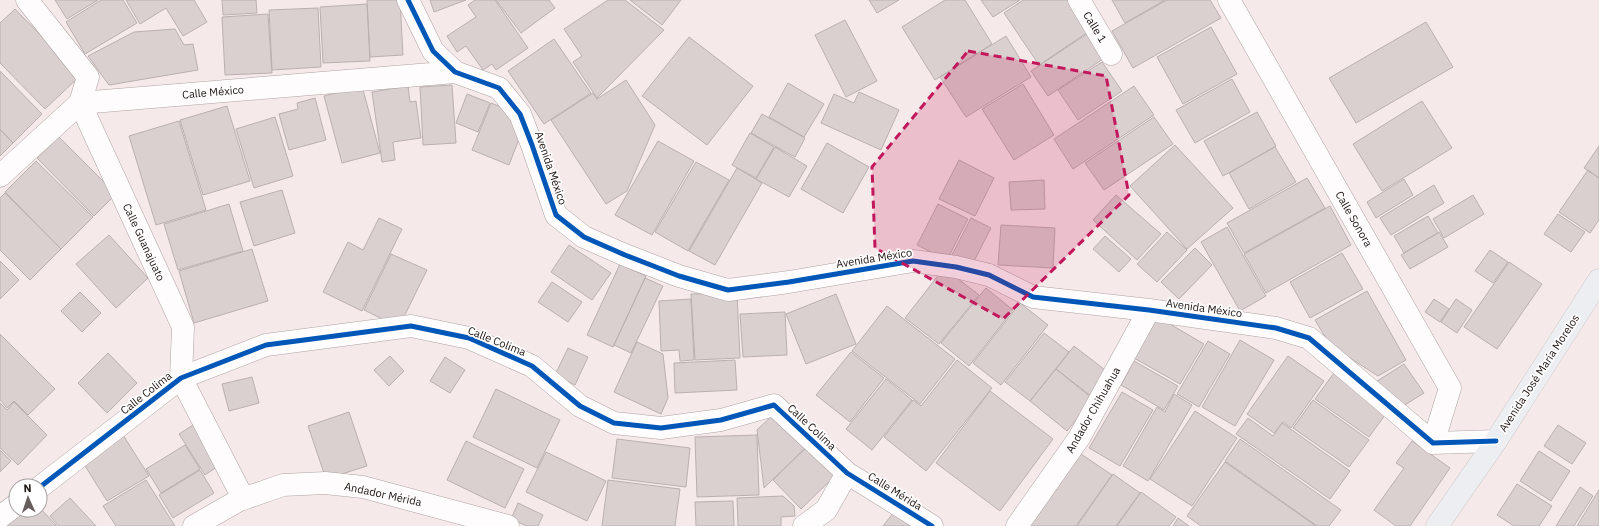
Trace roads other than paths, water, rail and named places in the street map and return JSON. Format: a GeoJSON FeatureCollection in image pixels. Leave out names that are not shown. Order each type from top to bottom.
{"type":"FeatureCollection","features":[{"type":"Feature","properties":{"kind":"main road","name":"Avenida José María Morelos"},"geometry":{"type":"LineString","coordinates":[[1437,526],[1496,441],[1599,280]]}},
{"type":"Feature","properties":{"kind":"street"},"geometry":{"type":"LineString","coordinates":[[0,176],[80,103],[88,76],[27,0]]}},
{"type":"Feature","properties":{"kind":"street"},"geometry":{"type":"LineString","coordinates":[[408,0],[433,51],[455,72]]}},
{"type":"Feature","properties":{"kind":"street","name":"Calle 1"},"geometry":{"type":"LineString","coordinates":[[1079,0],[1111,54]]}},
{"type":"Feature","properties":{"kind":"street","name":"Calle Sonora"},"geometry":{"type":"LineString","coordinates":[[1230,0],[1450,388],[1433,444]]}},
{"type":"Feature","properties":{"kind":"street","name":"Calle México"},"geometry":{"type":"LineString","coordinates":[[80,103],[455,72]]}},
{"type":"Feature","properties":{"kind":"street","name":"Avenida México"},"geometry":{"type":"LineString","coordinates":[[455,72],[498,88],[520,114],[556,215],[584,237],[625,256],[679,276],[728,290],[789,282],[913,261],[956,267],[989,275],[1033,297],[1149,310],[1276,328],[1309,338],[1433,444]]}},
{"type":"Feature","properties":{"kind":"street","name":"Calle Guanajuato"},"geometry":{"type":"LineString","coordinates":[[80,103],[183,327],[181,378],[243,498]]}},
{"type":"Feature","properties":{"kind":"street","name":"Andador Chihuahua"},"geometry":{"type":"LineString","coordinates":[[1017,526],[1079,438],[1149,310]]}},
{"type":"Feature","properties":{"kind":"street","name":"Calle Colima"},"geometry":{"type":"LineString","coordinates":[[48,481],[181,378],[266,346],[411,326],[469,338],[532,366],[580,406],[614,423],[661,428],[721,420],[774,405],[847,473]]}},
{"type":"Feature","properties":{"kind":"street"},"geometry":{"type":"LineString","coordinates":[[1433,444],[1496,441]]}},
{"type":"Feature","properties":{"kind":"street"},"geometry":{"type":"LineString","coordinates":[[804,526],[826,510],[847,473]]}},
{"type":"Feature","properties":{"kind":"street","name":"Calle Mérida"},"geometry":{"type":"LineString","coordinates":[[847,473],[932,526]]}},
{"type":"Feature","properties":{"kind":"street","name":"Andador Mérida"},"geometry":{"type":"LineString","coordinates":[[200,524],[243,498],[282,485],[325,483],[363,487],[508,526]]}}]}
